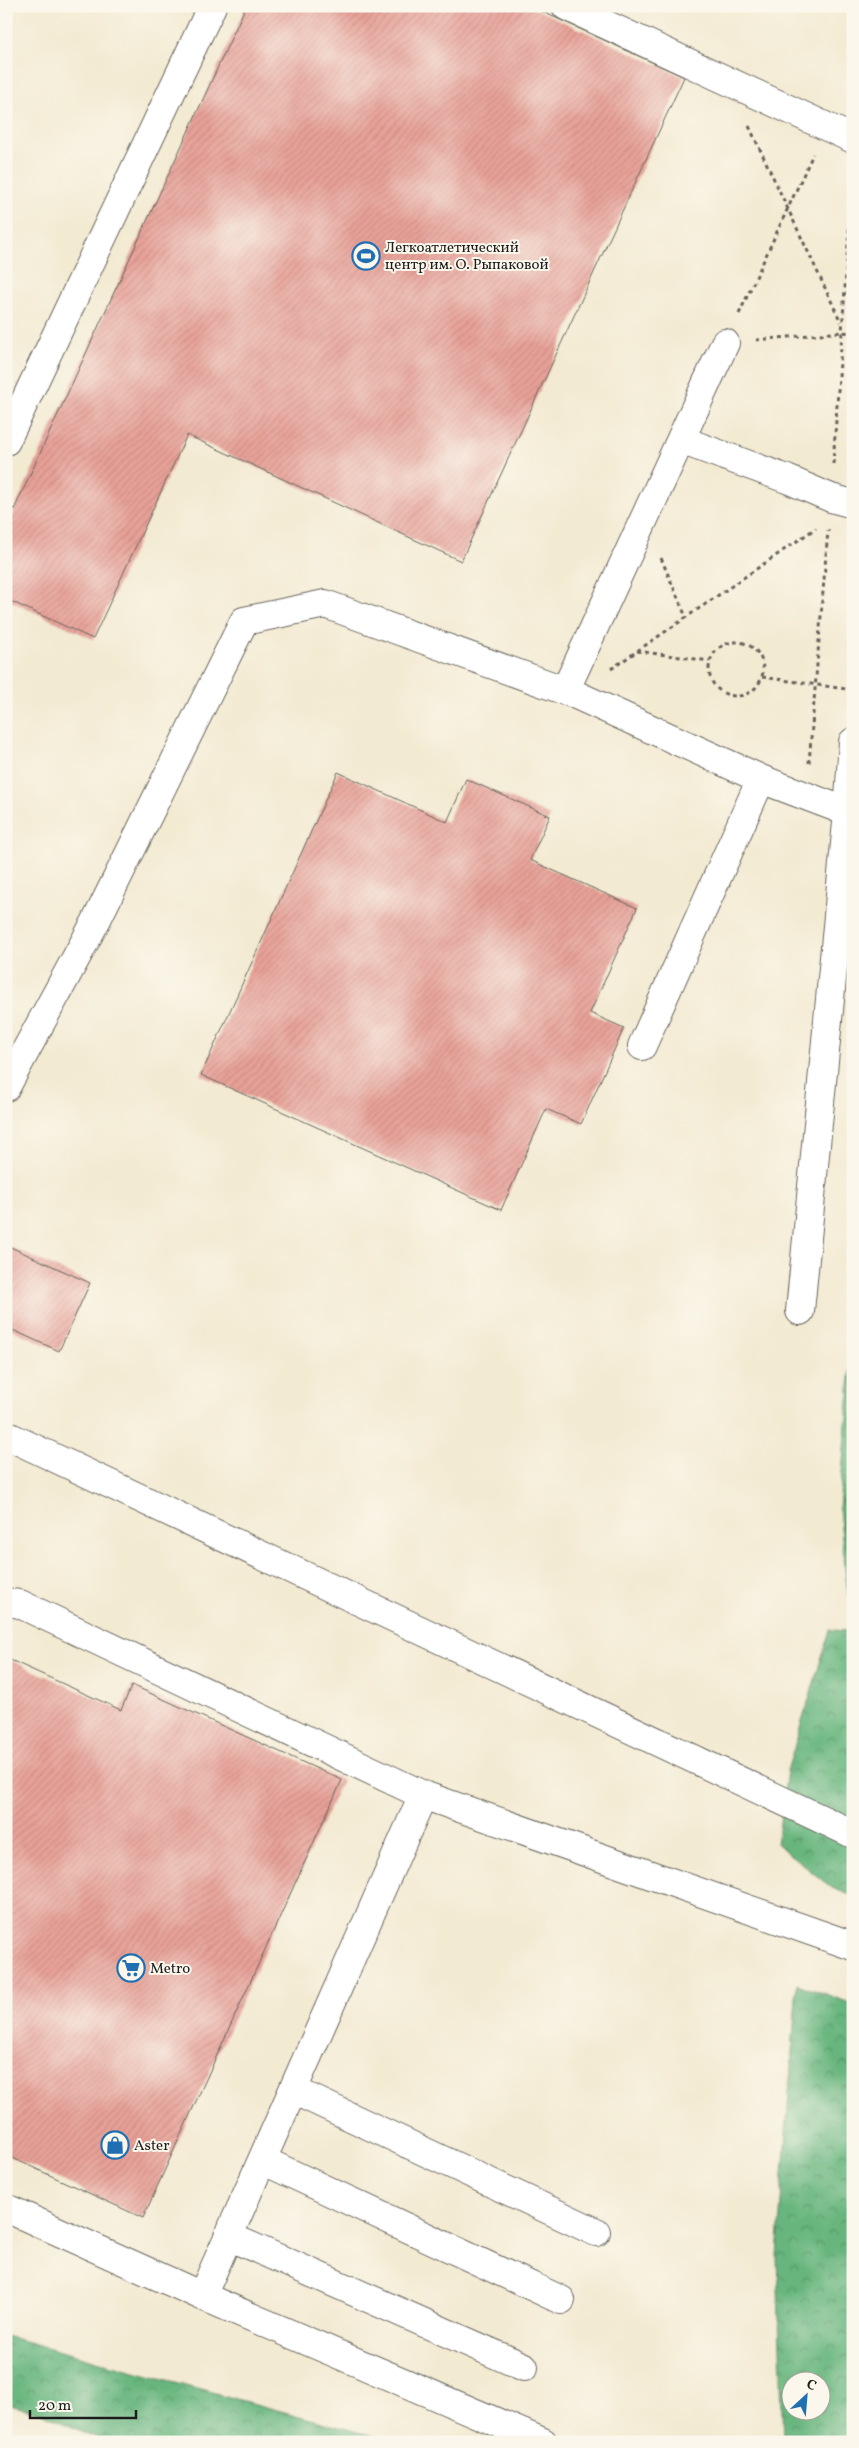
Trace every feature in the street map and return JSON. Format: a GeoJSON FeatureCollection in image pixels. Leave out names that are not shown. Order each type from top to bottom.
{"type":"FeatureCollection","features":[{"type":"Feature","properties":{"kind":"street"},"geometry":{"type":"LineString","coordinates":[[6,441],[212,6]]}},
{"type":"Feature","properties":{"kind":"street"},"geometry":{"type":"LineString","coordinates":[[566,6],[853,139]]}},
{"type":"Feature","properties":{"kind":"street"},"geometry":{"type":"LineString","coordinates":[[569,693],[725,343]]}},
{"type":"Feature","properties":{"kind":"street"},"geometry":{"type":"LineString","coordinates":[[681,440],[787,478],[831,498],[853,504]]}},
{"type":"Feature","properties":{"kind":"street"},"geometry":{"type":"LineString","coordinates":[[6,1088],[96,921],[244,621],[324,604],[569,693],[761,779],[848,812]]}},
{"type":"Feature","properties":{"kind":"street"},"geometry":{"type":"LineString","coordinates":[[800,1311],[848,812],[853,742]]}},
{"type":"Feature","properties":{"kind":"street"},"geometry":{"type":"LineString","coordinates":[[642,1046],[761,779]]}},
{"type":"Feature","properties":{"kind":"street"},"geometry":{"type":"LineString","coordinates":[[6,1435],[853,1834]]}},
{"type":"Feature","properties":{"kind":"street"},"geometry":{"type":"LineString","coordinates":[[6,1602],[20,1604],[423,1795],[853,1946]]}},
{"type":"Feature","properties":{"kind":"street"},"geometry":{"type":"LineString","coordinates":[[202,2296],[423,1795]]}},
{"type":"Feature","properties":{"kind":"street"},"geometry":{"type":"LineString","coordinates":[[293,2090],[596,2232]]}},
{"type":"Feature","properties":{"kind":"street"},"geometry":{"type":"LineString","coordinates":[[262,2160],[561,2300]]}},
{"type":"Feature","properties":{"kind":"street"},"geometry":{"type":"LineString","coordinates":[[6,2208],[202,2296],[543,2442]]}},
{"type":"Feature","properties":{"kind":"street"},"geometry":{"type":"LineString","coordinates":[[228,2236],[524,2367]]}},
{"type":"Feature","properties":{"kind":"path"},"geometry":{"type":"LineString","coordinates":[[726,81],[788,207],[842,324]]}},
{"type":"Feature","properties":{"kind":"path"},"geometry":{"type":"LineString","coordinates":[[725,343],[825,126]]}},
{"type":"Feature","properties":{"kind":"path"},"geometry":{"type":"LineString","coordinates":[[725,343],[842,332],[853,333]]}},
{"type":"Feature","properties":{"kind":"path"},"geometry":{"type":"LineString","coordinates":[[645,519],[686,617]]}},
{"type":"Feature","properties":{"kind":"path"},"geometry":{"type":"LineString","coordinates":[[569,693],[637,651],[821,524]]}},
{"type":"Feature","properties":{"kind":"path"},"geometry":{"type":"LineString","coordinates":[[730,643],[744,643],[756,651],[763,663],[762,678],[755,690],[742,696],[728,695],[716,688],[709,675],[710,661],[717,649],[730,643]]}},
{"type":"Feature","properties":{"kind":"path"},"geometry":{"type":"LineString","coordinates":[[637,651],[710,661]]}},
{"type":"Feature","properties":{"kind":"path"},"geometry":{"type":"LineString","coordinates":[[762,678],[853,690]]}},
{"type":"Feature","properties":{"kind":"green space"},"geometry":{"type":"Polygon","coordinates":[[[853,1342],[853,1597],[848,1595],[839,1508],[853,1342]]]}},
{"type":"Feature","properties":{"kind":"green space"},"geometry":{"type":"Polygon","coordinates":[[[830,1630],[853,1631],[853,1896],[832,1888],[777,1844],[787,1771],[830,1630]]]}},
{"type":"Feature","properties":{"kind":"green space"},"geometry":{"type":"Polygon","coordinates":[[[797,1984],[853,2004],[853,2442],[783,2442],[782,2420],[832,2420],[832,2370],[782,2370],[782,2411],[777,2256],[797,1984]]]}},
{"type":"Feature","properties":{"kind":"green space"},"geometry":{"type":"Polygon","coordinates":[[[6,2336],[390,2442],[106,2442],[41,2413],[6,2404],[6,2336]]]}},
{"type":"Feature","properties":{"kind":"building","name":"Легкоатлетический центр им. О. Рыпаковой"},"geometry":{"type":"Polygon","coordinates":[[[246,6],[530,6],[684,77],[461,561],[187,435],[93,639],[6,599],[6,527],[246,6]]]}},
{"type":"Feature","properties":{"kind":"building"},"geometry":{"type":"Polygon","coordinates":[[[338,772],[447,822],[466,779],[550,816],[530,860],[637,908],[590,1013],[624,1028],[581,1124],[546,1109],[501,1210],[201,1075],[338,772]]]}},
{"type":"Feature","properties":{"kind":"building"},"geometry":{"type":"Polygon","coordinates":[[[6,1245],[90,1283],[59,1351],[6,1327],[6,1245]]]}},
{"type":"Feature","properties":{"kind":"building","name":"Metro"},"geometry":{"type":"Polygon","coordinates":[[[6,1658],[121,1710],[132,1685],[342,1780],[143,2218],[6,2155],[6,1658]]]}},
{"type":"Feature","properties":{"kind":"place","name":"Легкоатлетический центр им. О. Рыпаковой"},"geometry":{"type":"Point","coordinates":[366,256]}},
{"type":"Feature","properties":{"kind":"place","name":"Metro"},"geometry":{"type":"Point","coordinates":[131,1968]}},
{"type":"Feature","properties":{"kind":"place","name":"Aster"},"geometry":{"type":"Point","coordinates":[115,2145]}}]}
